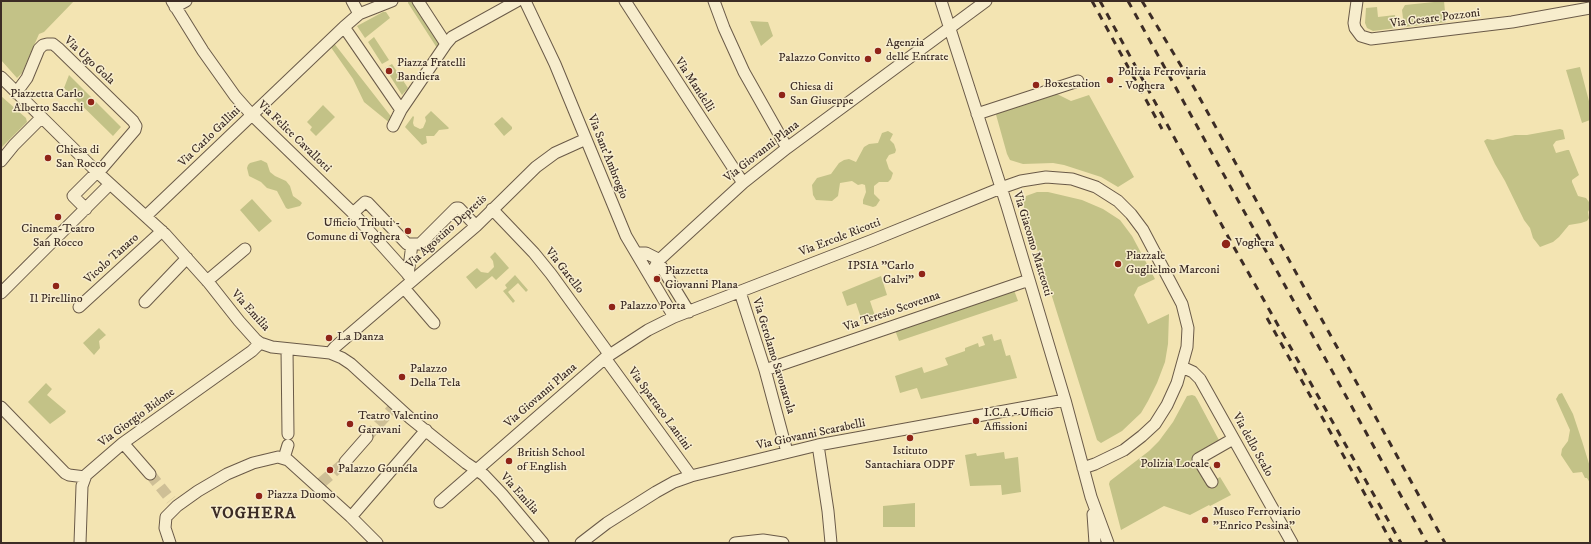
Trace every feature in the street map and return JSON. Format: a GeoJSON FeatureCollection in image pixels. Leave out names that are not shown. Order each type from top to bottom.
{"type":"FeatureCollection","features":[{"type":"Feature","properties":{"kind":"street"},"geometry":{"type":"LineString","coordinates":[[173,4],[186,1]]}},
{"type":"Feature","properties":{"kind":"street"},"geometry":{"type":"LineString","coordinates":[[352,1],[359,14]]}},
{"type":"Feature","properties":{"kind":"street"},"geometry":{"type":"LineString","coordinates":[[392,1],[359,14],[344,27],[401,110]]}},
{"type":"Feature","properties":{"kind":"street"},"geometry":{"type":"LineString","coordinates":[[418,1],[446,44]]}},
{"type":"Feature","properties":{"kind":"street"},"geometry":{"type":"LineString","coordinates":[[393,126],[401,110],[452,37],[517,1]]}},
{"type":"Feature","properties":{"kind":"street","name":"Via Sant'Ambrogio"},"geometry":{"type":"LineString","coordinates":[[525,1],[556,64],[626,236],[674,317]]}},
{"type":"Feature","properties":{"kind":"street","name":"Via Mandelli"},"geometry":{"type":"LineString","coordinates":[[625,1],[743,182]]}},
{"type":"Feature","properties":{"kind":"street"},"geometry":{"type":"LineString","coordinates":[[714,1],[724,28],[744,72],[787,148]]}},
{"type":"Feature","properties":{"kind":"street","name":"Via Giacomo Matteotti"},"geometry":{"type":"LineString","coordinates":[[941,1],[1029,280],[1091,497],[1108,543]]}},
{"type":"Feature","properties":{"kind":"street","name":"Via Giovanni Plana"},"geometry":{"type":"LineString","coordinates":[[658,261],[743,182],[986,1]]}},
{"type":"Feature","properties":{"kind":"street","name":"Via Cesare Pozzoni"},"geometry":{"type":"LineString","coordinates":[[1358,1],[1354,23],[1356,31],[1364,38],[1371,39],[1512,22],[1590,8]]}},
{"type":"Feature","properties":{"kind":"street","name":"Via Felice Cavallotti"},"geometry":{"type":"LineString","coordinates":[[173,4],[223,80],[252,114],[353,213],[408,281],[434,322]]}},
{"type":"Feature","properties":{"kind":"street","name":"Via Carlo Gallini"},"geometry":{"type":"LineString","coordinates":[[146,216],[344,27]]}},
{"type":"Feature","properties":{"kind":"street","name":"Via Ugo Gola"},"geometry":{"type":"LineString","coordinates":[[16,92],[27,78],[39,49],[43,45],[53,44],[134,120],[136,126],[135,130],[97,173]]}},
{"type":"Feature","properties":{"kind":"street","name":"Via Emilia"},"geometry":{"type":"LineString","coordinates":[[1,77],[97,173],[162,231],[207,281],[242,325],[260,343],[272,347],[330,353],[351,364],[394,407],[484,475],[502,494],[538,541]]}},
{"type":"Feature","properties":{"kind":"street"},"geometry":{"type":"LineString","coordinates":[[977,114],[1078,81]]}},
{"type":"Feature","properties":{"kind":"street"},"geometry":{"type":"LineString","coordinates":[[1,161],[14,145],[41,118]]}},
{"type":"Feature","properties":{"kind":"street","name":"Via Agostino Depretis"},"geometry":{"type":"LineString","coordinates":[[330,353],[408,281],[476,226],[524,177],[546,158],[586,139]]}},
{"type":"Feature","properties":{"kind":"street"},"geometry":{"type":"LineString","coordinates":[[86,209],[74,196],[97,173]]}},
{"type":"Feature","properties":{"kind":"street"},"geometry":{"type":"LineString","coordinates":[[1001,188],[1034,178],[1059,177],[1084,182],[1108,194],[1125,207],[1143,230],[1183,306],[1188,328],[1186,347],[1177,383],[1167,405],[1155,424],[1124,450],[1083,468]]}},
{"type":"Feature","properties":{"kind":"street"},"geometry":{"type":"LineString","coordinates":[[1,293],[110,184]]}},
{"type":"Feature","properties":{"kind":"street","name":"Via Ercole Ricotti"},"geometry":{"type":"LineString","coordinates":[[689,312],[1001,188]]}},
{"type":"Feature","properties":{"kind":"street"},"geometry":{"type":"LineString","coordinates":[[353,213],[365,202],[368,203],[407,244],[420,244],[456,208],[459,208],[476,226]]}},
{"type":"Feature","properties":{"kind":"street","name":"Via Garello"},"geometry":{"type":"LineString","coordinates":[[492,209],[534,253],[551,274],[607,356]]}},
{"type":"Feature","properties":{"kind":"street","name":"Vicolo Tanaro"},"geometry":{"type":"LineString","coordinates":[[79,307],[162,231]]}},
{"type":"Feature","properties":{"kind":"street"},"geometry":{"type":"LineString","coordinates":[[408,281],[412,244]]}},
{"type":"Feature","properties":{"kind":"street"},"geometry":{"type":"LineString","coordinates":[[207,281],[245,249]]}},
{"type":"Feature","properties":{"kind":"street"},"geometry":{"type":"LineString","coordinates":[[636,253],[643,252],[650,254],[658,261],[689,312]]}},
{"type":"Feature","properties":{"kind":"street"},"geometry":{"type":"LineString","coordinates":[[145,302],[187,258]]}},
{"type":"Feature","properties":{"kind":"street"},"geometry":{"type":"LineString","coordinates":[[652,280],[654,269],[658,261]]}},
{"type":"Feature","properties":{"kind":"street","name":"Via Teresio Scovenna"},"geometry":{"type":"LineString","coordinates":[[765,370],[1029,280]]}},
{"type":"Feature","properties":{"kind":"street","name":"Via Gerolamo Savonarola"},"geometry":{"type":"LineString","coordinates":[[740,292],[765,370],[788,452]]}},
{"type":"Feature","properties":{"kind":"street","name":"Via Giovanni Plana"},"geometry":{"type":"LineString","coordinates":[[440,502],[607,356],[648,330],[674,317],[689,312]]}},
{"type":"Feature","properties":{"kind":"street","name":"Via Giorgio Bidone"},"geometry":{"type":"LineString","coordinates":[[85,477],[98,463],[123,443],[252,351],[260,343]]}},
{"type":"Feature","properties":{"kind":"street"},"geometry":{"type":"LineString","coordinates":[[284,458],[288,439],[287,349]]}},
{"type":"Feature","properties":{"kind":"street","name":"Via Spartaco Lantini"},"geometry":{"type":"LineString","coordinates":[[607,356],[691,476]]}},
{"type":"Feature","properties":{"kind":"street","name":"Via dello Scalo"},"geometry":{"type":"LineString","coordinates":[[1182,367],[1193,372],[1200,379],[1292,543]]}},
{"type":"Feature","properties":{"kind":"street","name":"Via Giovanni Scarabelli"},"geometry":{"type":"LineString","coordinates":[[581,543],[607,523],[656,492],[674,482],[691,476],[818,445],[1064,400]]}},
{"type":"Feature","properties":{"kind":"street"},"geometry":{"type":"LineString","coordinates":[[1,407],[65,473],[85,477],[82,486],[80,543]]}},
{"type":"Feature","properties":{"kind":"street"},"geometry":{"type":"LineString","coordinates":[[351,517],[426,430]]}},
{"type":"Feature","properties":{"kind":"street"},"geometry":{"type":"LineString","coordinates":[[344,462],[367,437]]}},
{"type":"Feature","properties":{"kind":"street"},"geometry":{"type":"LineString","coordinates":[[1212,482],[1198,459],[1233,438]]}},
{"type":"Feature","properties":{"kind":"street"},"geometry":{"type":"LineString","coordinates":[[123,443],[150,474]]}},
{"type":"Feature","properties":{"kind":"street"},"geometry":{"type":"LineString","coordinates":[[818,445],[828,511],[831,543]]}},
{"type":"Feature","properties":{"kind":"street"},"geometry":{"type":"LineString","coordinates":[[169,543],[165,528],[166,518],[174,503],[227,474],[254,463],[278,457],[284,458],[319,485],[377,543]]}},
{"type":"Feature","properties":{"kind":"street","name":"Via Giacomo Matteotti"},"geometry":{"type":"LineString","coordinates":[[1091,497],[1095,543]]}},
{"type":"Feature","properties":{"kind":"street"},"geometry":{"type":"LineString","coordinates":[[735,543],[763,540],[783,543]]}},
{"type":"Feature","properties":{"kind":"shaded area"},"geometry":{"type":"Polygon","coordinates":[[[1,1],[74,1],[44,32],[39,34],[22,73],[17,78],[1,60],[1,1]]]}},
{"type":"Feature","properties":{"kind":"shaded area"},"geometry":{"type":"Polygon","coordinates":[[[408,1],[412,1],[440,45],[437,48],[408,3],[408,1]]]}},
{"type":"Feature","properties":{"kind":"shaded area"},"geometry":{"type":"Polygon","coordinates":[[[1444,1],[1446,22],[1404,27],[1402,10],[1405,5],[1444,1]]]}},
{"type":"Feature","properties":{"kind":"shaded area"},"geometry":{"type":"Polygon","coordinates":[[[1377,7],[1378,17],[1395,15],[1396,28],[1373,31],[1367,28],[1365,23],[1366,8],[1377,7]]]}},
{"type":"Feature","properties":{"kind":"shaded area"},"geometry":{"type":"Polygon","coordinates":[[[383,12],[386,12],[390,18],[365,38],[357,26],[383,12]]]}},
{"type":"Feature","properties":{"kind":"shaded area"},"geometry":{"type":"Polygon","coordinates":[[[750,21],[768,22],[773,36],[761,46],[750,21]]]}},
{"type":"Feature","properties":{"kind":"shaded area"},"geometry":{"type":"Polygon","coordinates":[[[374,37],[389,60],[382,64],[368,42],[374,37]]]}},
{"type":"Feature","properties":{"kind":"shaded area"},"geometry":{"type":"Polygon","coordinates":[[[333,42],[393,119],[391,124],[364,102],[353,79],[330,46],[333,42]]]}},
{"type":"Feature","properties":{"kind":"shaded area"},"geometry":{"type":"Polygon","coordinates":[[[392,64],[408,88],[402,95],[385,68],[392,64]]]}},
{"type":"Feature","properties":{"kind":"shaded area"},"geometry":{"type":"Polygon","coordinates":[[[1580,67],[1590,105],[1590,120],[1582,123],[1566,70],[1580,67]]]}},
{"type":"Feature","properties":{"kind":"shaded area"},"geometry":{"type":"Polygon","coordinates":[[[69,75],[121,127],[113,136],[64,88],[69,75]]]}},
{"type":"Feature","properties":{"kind":"shaded area"},"geometry":{"type":"Polygon","coordinates":[[[1053,92],[1071,101],[1089,95],[1134,177],[1118,187],[1101,177],[1064,165],[1053,163],[1023,164],[1010,160],[995,111],[1053,92]]]}},
{"type":"Feature","properties":{"kind":"shaded area"},"geometry":{"type":"Polygon","coordinates":[[[1,96],[26,118],[27,122],[1,148],[1,96]]]}},
{"type":"Feature","properties":{"kind":"shaded area"},"geometry":{"type":"Polygon","coordinates":[[[323,105],[335,117],[316,136],[310,130],[312,127],[307,122],[323,105]]]}},
{"type":"Feature","properties":{"kind":"shaded area"},"geometry":{"type":"Polygon","coordinates":[[[431,111],[449,128],[439,130],[434,136],[426,136],[427,143],[422,145],[405,127],[413,116],[414,126],[420,129],[423,128],[426,121],[425,117],[431,111]]]}},
{"type":"Feature","properties":{"kind":"shaded area"},"geometry":{"type":"Polygon","coordinates":[[[502,117],[512,127],[512,129],[504,136],[494,124],[502,117]]]}},
{"type":"Feature","properties":{"kind":"shaded area"},"geometry":{"type":"Polygon","coordinates":[[[1560,129],[1563,130],[1565,139],[1556,141],[1553,145],[1556,153],[1569,150],[1579,175],[1572,180],[1572,182],[1578,196],[1586,198],[1589,202],[1589,218],[1587,221],[1569,225],[1553,242],[1540,247],[1533,238],[1530,228],[1524,220],[1484,141],[1487,139],[1493,140],[1515,135],[1527,135],[1560,129]]]}},
{"type":"Feature","properties":{"kind":"shaded area"},"geometry":{"type":"Polygon","coordinates":[[[888,131],[893,134],[890,140],[894,144],[896,150],[895,153],[889,155],[886,160],[889,169],[893,173],[888,182],[879,182],[874,186],[874,194],[880,200],[876,206],[873,207],[863,204],[866,192],[865,185],[858,185],[852,181],[840,183],[838,196],[832,201],[816,200],[813,195],[812,185],[817,178],[831,174],[839,163],[844,160],[849,159],[856,162],[864,147],[869,144],[878,143],[882,133],[888,131]]]}},
{"type":"Feature","properties":{"kind":"shaded area"},"geometry":{"type":"Polygon","coordinates":[[[261,160],[267,163],[270,172],[286,181],[290,186],[293,196],[302,203],[300,206],[288,209],[286,208],[277,191],[267,188],[261,182],[249,176],[247,168],[248,165],[261,160]]]}},
{"type":"Feature","properties":{"kind":"shaded area"},"geometry":{"type":"Polygon","coordinates":[[[1037,192],[1048,192],[1082,200],[1103,209],[1120,220],[1132,236],[1155,279],[1138,287],[1134,295],[1148,324],[1169,314],[1168,344],[1165,362],[1148,401],[1141,413],[1122,431],[1101,443],[1097,440],[1023,204],[1026,196],[1037,192]]]}},
{"type":"Feature","properties":{"kind":"shaded area"},"geometry":{"type":"Polygon","coordinates":[[[252,199],[272,221],[259,232],[240,210],[252,199]]]}},
{"type":"Feature","properties":{"kind":"shaded area"},"geometry":{"type":"Polygon","coordinates":[[[495,252],[509,268],[496,280],[492,276],[476,289],[466,277],[477,268],[481,272],[488,273],[494,267],[493,261],[490,257],[495,252]]]}},
{"type":"Feature","properties":{"kind":"shaded area"},"geometry":{"type":"Polygon","coordinates":[[[515,275],[528,290],[526,292],[518,283],[508,292],[515,301],[513,303],[503,291],[507,288],[505,285],[515,275]]]}},
{"type":"Feature","properties":{"kind":"shaded area"},"geometry":{"type":"Polygon","coordinates":[[[881,276],[887,295],[870,301],[875,316],[862,321],[856,303],[847,306],[842,292],[881,276]]]}},
{"type":"Feature","properties":{"kind":"shaded area"},"geometry":{"type":"Polygon","coordinates":[[[1014,290],[1018,301],[899,341],[895,330],[1014,290]]]}},
{"type":"Feature","properties":{"kind":"shaded area"},"geometry":{"type":"Polygon","coordinates":[[[99,328],[106,335],[99,341],[100,348],[94,355],[83,343],[99,328]]]}},
{"type":"Feature","properties":{"kind":"shaded area"},"geometry":{"type":"Polygon","coordinates":[[[992,334],[994,341],[1001,339],[1006,356],[1010,355],[1017,378],[921,399],[917,388],[900,393],[895,376],[922,367],[924,373],[948,365],[945,358],[965,351],[965,348],[978,343],[979,347],[985,345],[982,337],[992,334]]]}},
{"type":"Feature","properties":{"kind":"shaded area"},"geometry":{"type":"Polygon","coordinates":[[[46,383],[52,389],[47,395],[66,411],[50,424],[28,402],[46,383]]]}},
{"type":"Feature","properties":{"kind":"shaded area"},"geometry":{"type":"Polygon","coordinates":[[[1562,393],[1573,414],[1582,441],[1590,467],[1590,483],[1582,472],[1573,473],[1561,455],[1562,449],[1568,441],[1570,430],[1556,399],[1559,394],[1562,393]]]}},
{"type":"Feature","properties":{"kind":"shaded area"},"geometry":{"type":"Polygon","coordinates":[[[1192,395],[1197,399],[1221,444],[1196,458],[1210,483],[1220,477],[1231,495],[1190,515],[1164,506],[1121,530],[1109,484],[1110,481],[1149,451],[1159,441],[1173,422],[1187,396],[1192,395]]]}},
{"type":"Feature","properties":{"kind":"shaded area"},"geometry":{"type":"Polygon","coordinates":[[[1004,452],[1005,459],[1018,457],[1021,492],[1002,495],[1001,485],[970,486],[965,455],[976,453],[977,456],[1004,452]]]}},
{"type":"Feature","properties":{"kind":"shaded area"},"geometry":{"type":"Polygon","coordinates":[[[915,503],[915,527],[883,527],[883,506],[915,503]]]}},
{"type":"Feature","properties":{"kind":"tunnel"},"geometry":{"type":"LineString","coordinates":[[367,437],[392,409]]}},
{"type":"Feature","properties":{"kind":"tunnel"},"geometry":{"type":"LineString","coordinates":[[321,483],[345,462]]}},
{"type":"Feature","properties":{"kind":"tunnel"},"geometry":{"type":"LineString","coordinates":[[150,474],[171,500]]}},
{"type":"Feature","properties":{"kind":"railway"},"geometry":{"type":"LineString","coordinates":[[1092,1],[1162,129]]}},
{"type":"Feature","properties":{"kind":"railway"},"geometry":{"type":"LineString","coordinates":[[1100,1],[1231,242],[1401,543]]}},
{"type":"Feature","properties":{"kind":"railway"},"geometry":{"type":"LineString","coordinates":[[1128,1],[1427,543]]}},
{"type":"Feature","properties":{"kind":"railway"},"geometry":{"type":"LineString","coordinates":[[1142,1],[1192,84],[1445,543]]}},
{"type":"Feature","properties":{"kind":"railway"},"geometry":{"type":"LineString","coordinates":[[1267,318],[1392,543]]}},
{"type":"Feature","properties":{"kind":"place","name":"Agenzia delle Entrate"},"geometry":{"type":"Point","coordinates":[878,51]}},
{"type":"Feature","properties":{"kind":"place","name":"Palazzo Convitto"},"geometry":{"type":"Point","coordinates":[868,59]}},
{"type":"Feature","properties":{"kind":"place","name":"Piazza Fratelli Bandiera"},"geometry":{"type":"Point","coordinates":[389,71]}},
{"type":"Feature","properties":{"kind":"place","name":"Polizia Ferroviaria - Voghera"},"geometry":{"type":"Point","coordinates":[1110,80]}},
{"type":"Feature","properties":{"kind":"place","name":"Boxestation"},"geometry":{"type":"Point","coordinates":[1036,85]}},
{"type":"Feature","properties":{"kind":"place","name":"Chiesa di San Giuseppe"},"geometry":{"type":"Point","coordinates":[782,95]}},
{"type":"Feature","properties":{"kind":"place","name":"Piazzetta Carlo Alberto Sacchi"},"geometry":{"type":"Point","coordinates":[91,102]}},
{"type":"Feature","properties":{"kind":"place","name":"Chiesa di San Rocco"},"geometry":{"type":"Point","coordinates":[48,158]}},
{"type":"Feature","properties":{"kind":"place","name":"Cinema-Teatro San Rocco"},"geometry":{"type":"Point","coordinates":[58,217]}},
{"type":"Feature","properties":{"kind":"place","name":"Ufficio Tributi - Comune di Voghera"},"geometry":{"type":"Point","coordinates":[408,231]}},
{"type":"Feature","properties":{"kind":"place","name":"Voghera"},"geometry":{"type":"Point","coordinates":[1226,244]}},
{"type":"Feature","properties":{"kind":"place","name":"Piazzale Guglielmo Marconi"},"geometry":{"type":"Point","coordinates":[1118,264]}},
{"type":"Feature","properties":{"kind":"place","name":"IPSIA \"Carlo Calvi\""},"geometry":{"type":"Point","coordinates":[922,274]}},
{"type":"Feature","properties":{"kind":"place","name":"Piazzetta Giovanni Plana"},"geometry":{"type":"Point","coordinates":[657,279]}},
{"type":"Feature","properties":{"kind":"place","name":"Il Pirellino"},"geometry":{"type":"Point","coordinates":[56,286]}},
{"type":"Feature","properties":{"kind":"place","name":"Palazzo Porta"},"geometry":{"type":"Point","coordinates":[612,307]}},
{"type":"Feature","properties":{"kind":"place","name":"La Danza"},"geometry":{"type":"Point","coordinates":[329,338]}},
{"type":"Feature","properties":{"kind":"place","name":"Palazzo Della Tela"},"geometry":{"type":"Point","coordinates":[402,377]}},
{"type":"Feature","properties":{"kind":"place","name":"I.C.A - Ufficio Affissioni"},"geometry":{"type":"Point","coordinates":[976,421]}},
{"type":"Feature","properties":{"kind":"place","name":"Teatro Valentino Garavani"},"geometry":{"type":"Point","coordinates":[350,424]}},
{"type":"Feature","properties":{"kind":"place","name":"Istituto Santachiara ODPF"},"geometry":{"type":"Point","coordinates":[910,438]}},
{"type":"Feature","properties":{"kind":"place","name":"British School of English"},"geometry":{"type":"Point","coordinates":[509,461]}},
{"type":"Feature","properties":{"kind":"place","name":"Polizia Locale"},"geometry":{"type":"Point","coordinates":[1217,465]}},
{"type":"Feature","properties":{"kind":"place","name":"Palazzo Gounéla"},"geometry":{"type":"Point","coordinates":[330,470]}},
{"type":"Feature","properties":{"kind":"place","name":"Piazza Duomo"},"geometry":{"type":"Point","coordinates":[259,496]}},
{"type":"Feature","properties":{"kind":"place","name":"Museo Ferroviario \"Enrico Pessina\""},"geometry":{"type":"Point","coordinates":[1205,520]}},
{"type":"Feature","properties":{"kind":"district","name":"VOGHERA"},"geometry":{"type":"Point","coordinates":[254,515]}}]}
